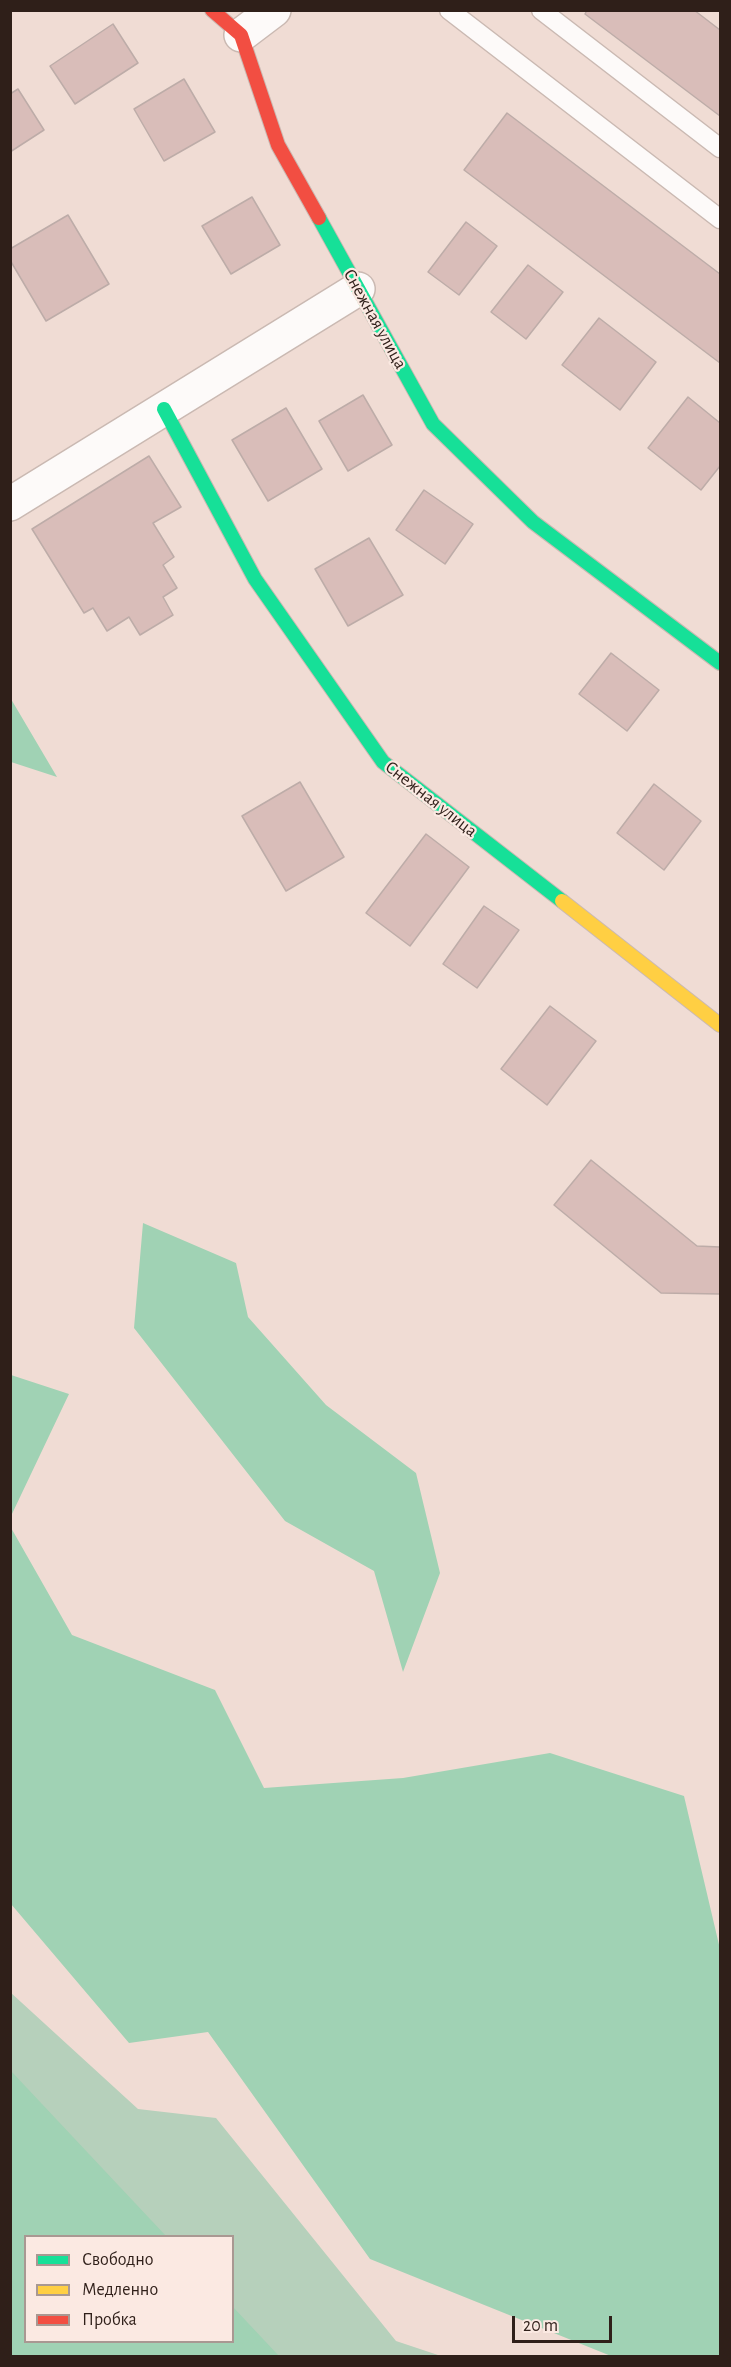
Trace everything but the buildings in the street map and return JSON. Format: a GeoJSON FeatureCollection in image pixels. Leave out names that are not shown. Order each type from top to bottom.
{"type":"FeatureCollection","features":[{"type":"Feature","properties":{"kind":"street"},"geometry":{"type":"LineString","coordinates":[[213,10],[241,35],[274,10]]}},
{"type":"Feature","properties":{"kind":"street","name":"Снежная улица"},"geometry":{"type":"LineString","coordinates":[[241,35],[278,145],[433,424],[532,522],[720,663]]}},
{"type":"Feature","properties":{"kind":"street"},"geometry":{"type":"LineString","coordinates":[[10,504],[358,289]]}},
{"type":"Feature","properties":{"kind":"street","name":"Снежная улица"},"geometry":{"type":"LineString","coordinates":[[164,410],[255,579],[383,762],[720,1025]]}},
{"type":"Feature","properties":{"kind":"lane"},"geometry":{"type":"LineString","coordinates":[[449,10],[720,219]]}},
{"type":"Feature","properties":{"kind":"lane"},"geometry":{"type":"LineString","coordinates":[[541,10],[720,148]]}},
{"type":"Feature","properties":{"kind":"green space"},"geometry":{"type":"Polygon","coordinates":[[[11,699],[57,777],[11,762],[11,699]]]}},
{"type":"Feature","properties":{"kind":"green space"},"geometry":{"type":"Polygon","coordinates":[[[143,1223],[236,1263],[248,1317],[326,1405],[416,1473],[440,1573],[403,1672],[374,1571],[285,1521],[134,1328],[143,1223]]]}},
{"type":"Feature","properties":{"kind":"green space"},"geometry":{"type":"Polygon","coordinates":[[[10,1375],[69,1394],[11,1516],[10,1375]]]}},
{"type":"Feature","properties":{"kind":"green space"},"geometry":{"type":"Polygon","coordinates":[[[10,1526],[72,1635],[215,1690],[264,1788],[403,1778],[550,1753],[684,1796],[720,1949],[720,2356],[611,2356],[370,2259],[208,2032],[129,2043],[11,1904],[10,1526]]]}},
{"type":"Feature","properties":{"kind":"green space"},"geometry":{"type":"Polygon","coordinates":[[[10,1992],[138,2109],[216,2118],[396,2341],[441,2356],[11,2356],[10,1992]]]}},
{"type":"Feature","properties":{"kind":"green space"},"geometry":{"type":"Polygon","coordinates":[[[11,2071],[165,2235],[24,2235],[24,2343],[234,2343],[234,2308],[279,2356],[11,2356],[11,2071]]]}},
{"type":"Feature","properties":{"kind":"traffic: fast"},"geometry":{"type":"LineString","coordinates":[[319,218],[433,424],[533,522],[720,663]]}},
{"type":"Feature","properties":{"kind":"traffic: fast"},"geometry":{"type":"LineString","coordinates":[[164,409],[255,579],[383,762],[562,901]]}},
{"type":"Feature","properties":{"kind":"traffic: slow"},"geometry":{"type":"LineString","coordinates":[[562,901],[720,1025]]}},
{"type":"Feature","properties":{"kind":"traffic: jam"},"geometry":{"type":"LineString","coordinates":[[212,10],[241,35],[278,145],[319,218]]}}]}
